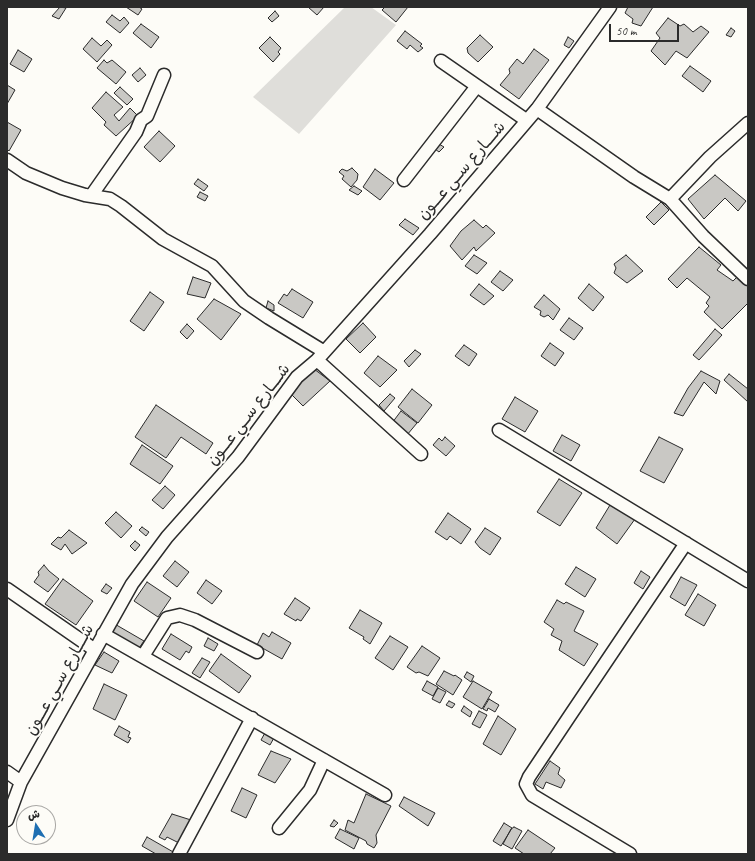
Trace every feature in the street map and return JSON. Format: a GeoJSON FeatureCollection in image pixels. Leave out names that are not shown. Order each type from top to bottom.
{"type":"FeatureCollection","features":[{"type":"Feature","properties":{"kind":"street","name":"شــــارع ســي عـــون"},"geometry":{"type":"LineString","coordinates":[[7,820],[21,782],[132,584],[167,537],[238,457],[297,377],[320,356],[430,234],[526,120],[537,109],[610,7]]}},
{"type":"Feature","properties":{"kind":"street"},"geometry":{"type":"LineString","coordinates":[[441,61],[526,120]]}},
{"type":"Feature","properties":{"kind":"street"},"geometry":{"type":"LineString","coordinates":[[91,196],[136,132],[141,120],[147,116],[164,75]]}},
{"type":"Feature","properties":{"kind":"street"},"geometry":{"type":"LineString","coordinates":[[404,180],[426,155],[477,86]]}},
{"type":"Feature","properties":{"kind":"street"},"geometry":{"type":"LineString","coordinates":[[537,109],[634,177],[670,199],[708,241],[748,279]]}},
{"type":"Feature","properties":{"kind":"street"},"geometry":{"type":"LineString","coordinates":[[670,199],[710,157],[748,122]]}},
{"type":"Feature","properties":{"kind":"street"},"geometry":{"type":"LineString","coordinates":[[7,160],[26,173],[62,188],[91,196],[110,199],[163,239],[212,266],[244,301],[320,356],[421,454]]}},
{"type":"Feature","properties":{"kind":"street"},"geometry":{"type":"LineString","coordinates":[[498,430],[748,581]]}},
{"type":"Feature","properties":{"kind":"street"},"geometry":{"type":"LineString","coordinates":[[630,854],[532,794],[526,784],[529,777],[686,543]]}},
{"type":"Feature","properties":{"kind":"street"},"geometry":{"type":"LineString","coordinates":[[7,590],[95,650]]}},
{"type":"Feature","properties":{"kind":"street"},"geometry":{"type":"LineString","coordinates":[[143,656],[167,618],[180,616],[195,620],[257,652]]}},
{"type":"Feature","properties":{"kind":"street"},"geometry":{"type":"LineString","coordinates":[[103,634],[385,795]]}},
{"type":"Feature","properties":{"kind":"street"},"geometry":{"type":"LineString","coordinates":[[179,854],[252,718]]}},
{"type":"Feature","properties":{"kind":"street"},"geometry":{"type":"LineString","coordinates":[[279,828],[310,790],[324,760]]}},
{"type":"Feature","properties":{"kind":"street"},"geometry":{"type":"LineString","coordinates":[[7,772],[21,782]]}},
{"type":"Feature","properties":{"kind":"shaded area"},"geometry":{"type":"Polygon","coordinates":[[[345,7],[371,7],[396,25],[299,134],[253,97],[345,7]]]}},
{"type":"Feature","properties":{"kind":"building"},"geometry":{"type":"Polygon","coordinates":[[[60,7],[66,8],[59,19],[52,16],[60,7]]]}},
{"type":"Feature","properties":{"kind":"building"},"geometry":{"type":"Polygon","coordinates":[[[126,7],[139,7],[142,9],[138,15],[126,7]]]}},
{"type":"Feature","properties":{"kind":"building"},"geometry":{"type":"Polygon","coordinates":[[[308,7],[324,7],[317,15],[308,7]]]}},
{"type":"Feature","properties":{"kind":"building"},"geometry":{"type":"Polygon","coordinates":[[[385,7],[408,7],[396,22],[382,10],[385,7]]]}},
{"type":"Feature","properties":{"kind":"building"},"geometry":{"type":"Polygon","coordinates":[[[628,7],[653,7],[641,26],[632,23],[633,19],[625,13],[628,7]]]}},
{"type":"Feature","properties":{"kind":"building"},"geometry":{"type":"Polygon","coordinates":[[[275,11],[279,16],[272,22],[268,18],[275,11]]]}},
{"type":"Feature","properties":{"kind":"building"},"geometry":{"type":"Polygon","coordinates":[[[112,15],[120,21],[124,17],[129,23],[120,33],[106,22],[112,15]]]}},
{"type":"Feature","properties":{"kind":"building"},"geometry":{"type":"Polygon","coordinates":[[[668,18],[680,26],[684,24],[693,32],[701,26],[709,32],[687,58],[676,51],[665,65],[651,51],[660,38],[656,33],[668,18]]]}},
{"type":"Feature","properties":{"kind":"building"},"geometry":{"type":"Polygon","coordinates":[[[141,24],[159,37],[151,48],[133,33],[141,24]]]}},
{"type":"Feature","properties":{"kind":"building"},"geometry":{"type":"Polygon","coordinates":[[[731,28],[735,31],[731,37],[726,35],[731,28]]]}},
{"type":"Feature","properties":{"kind":"building"},"geometry":{"type":"Polygon","coordinates":[[[405,31],[422,44],[420,46],[423,48],[418,52],[410,45],[407,49],[397,41],[405,31]]]}},
{"type":"Feature","properties":{"kind":"building"},"geometry":{"type":"Polygon","coordinates":[[[480,35],[493,47],[478,62],[468,53],[467,48],[480,35]]]}},
{"type":"Feature","properties":{"kind":"building"},"geometry":{"type":"Polygon","coordinates":[[[270,37],[281,48],[278,52],[280,54],[273,62],[259,48],[270,37]]]}},
{"type":"Feature","properties":{"kind":"building"},"geometry":{"type":"Polygon","coordinates":[[[568,37],[574,41],[569,48],[564,45],[568,37]]]}},
{"type":"Feature","properties":{"kind":"building"},"geometry":{"type":"Polygon","coordinates":[[[92,38],[101,46],[107,40],[112,45],[97,62],[83,49],[92,38]]]}},
{"type":"Feature","properties":{"kind":"building"},"geometry":{"type":"Polygon","coordinates":[[[534,49],[549,60],[519,99],[500,85],[510,73],[509,69],[517,59],[523,64],[534,49]]]}},
{"type":"Feature","properties":{"kind":"building"},"geometry":{"type":"Polygon","coordinates":[[[18,50],[32,59],[24,72],[10,64],[18,50]]]}},
{"type":"Feature","properties":{"kind":"building"},"geometry":{"type":"Polygon","coordinates":[[[104,60],[107,63],[112,60],[126,72],[116,84],[97,68],[104,60]]]}},
{"type":"Feature","properties":{"kind":"building"},"geometry":{"type":"Polygon","coordinates":[[[690,66],[711,81],[703,92],[682,76],[690,66]]]}},
{"type":"Feature","properties":{"kind":"building"},"geometry":{"type":"Polygon","coordinates":[[[140,68],[146,75],[138,82],[132,75],[140,68]]]}},
{"type":"Feature","properties":{"kind":"building"},"geometry":{"type":"Polygon","coordinates":[[[7,85],[15,90],[7,104],[7,85]]]}},
{"type":"Feature","properties":{"kind":"building"},"geometry":{"type":"Polygon","coordinates":[[[120,87],[133,99],[127,105],[114,93],[120,87]]]}},
{"type":"Feature","properties":{"kind":"building"},"geometry":{"type":"Polygon","coordinates":[[[106,92],[123,107],[114,115],[119,121],[130,108],[138,116],[116,136],[104,125],[106,122],[92,108],[106,92]]]}},
{"type":"Feature","properties":{"kind":"building"},"geometry":{"type":"Polygon","coordinates":[[[7,122],[21,130],[9,151],[7,149],[7,122]]]}},
{"type":"Feature","properties":{"kind":"building"},"geometry":{"type":"Polygon","coordinates":[[[159,131],[175,146],[160,162],[144,147],[159,131]]]}},
{"type":"Feature","properties":{"kind":"building"},"geometry":{"type":"Polygon","coordinates":[[[439,144],[444,147],[439,152],[435,149],[439,144]]]}},
{"type":"Feature","properties":{"kind":"building"},"geometry":{"type":"Polygon","coordinates":[[[352,168],[358,174],[357,180],[351,187],[342,179],[344,176],[339,172],[342,169],[347,171],[352,168]]]}},
{"type":"Feature","properties":{"kind":"building"},"geometry":{"type":"Polygon","coordinates":[[[375,169],[394,183],[380,200],[363,187],[375,169]]]}},
{"type":"Feature","properties":{"kind":"building"},"geometry":{"type":"Polygon","coordinates":[[[715,175],[746,201],[738,211],[725,198],[704,219],[688,199],[715,175]]]}},
{"type":"Feature","properties":{"kind":"building"},"geometry":{"type":"Polygon","coordinates":[[[198,179],[208,186],[204,191],[194,184],[198,179]]]}},
{"type":"Feature","properties":{"kind":"building"},"geometry":{"type":"Polygon","coordinates":[[[354,186],[362,191],[358,195],[349,190],[354,186]]]}},
{"type":"Feature","properties":{"kind":"building"},"geometry":{"type":"Polygon","coordinates":[[[200,192],[208,196],[205,201],[197,197],[200,192]]]}},
{"type":"Feature","properties":{"kind":"building"},"geometry":{"type":"Polygon","coordinates":[[[661,202],[669,210],[654,225],[646,217],[661,202]]]}},
{"type":"Feature","properties":{"kind":"building"},"geometry":{"type":"Polygon","coordinates":[[[405,219],[419,228],[413,235],[399,225],[405,219]]]}},
{"type":"Feature","properties":{"kind":"building"},"geometry":{"type":"Polygon","coordinates":[[[474,220],[483,228],[486,225],[495,233],[476,251],[474,247],[462,260],[450,246],[461,231],[474,220]]]}},
{"type":"Feature","properties":{"kind":"building"},"geometry":{"type":"Polygon","coordinates":[[[699,247],[721,265],[717,270],[733,281],[737,277],[748,286],[748,303],[722,329],[704,312],[709,306],[706,303],[710,297],[687,278],[677,288],[668,279],[699,247]]]}},
{"type":"Feature","properties":{"kind":"building"},"geometry":{"type":"Polygon","coordinates":[[[474,255],[487,263],[477,274],[465,266],[474,255]]]}},
{"type":"Feature","properties":{"kind":"building"},"geometry":{"type":"Polygon","coordinates":[[[626,255],[643,271],[627,283],[614,273],[616,268],[614,264],[626,255]]]}},
{"type":"Feature","properties":{"kind":"building"},"geometry":{"type":"Polygon","coordinates":[[[500,271],[513,280],[503,291],[491,282],[500,271]]]}},
{"type":"Feature","properties":{"kind":"building"},"geometry":{"type":"Polygon","coordinates":[[[193,277],[211,283],[205,298],[187,294],[193,277]]]}},
{"type":"Feature","properties":{"kind":"building"},"geometry":{"type":"Polygon","coordinates":[[[479,284],[494,296],[484,305],[470,295],[479,284]]]}},
{"type":"Feature","properties":{"kind":"building"},"geometry":{"type":"Polygon","coordinates":[[[589,284],[604,297],[593,311],[578,298],[589,284]]]}},
{"type":"Feature","properties":{"kind":"building"},"geometry":{"type":"Polygon","coordinates":[[[292,289],[313,302],[303,318],[278,303],[284,294],[287,296],[292,289]]]}},
{"type":"Feature","properties":{"kind":"building"},"geometry":{"type":"Polygon","coordinates":[[[150,292],[164,302],[144,331],[130,321],[150,292]]]}},
{"type":"Feature","properties":{"kind":"building"},"geometry":{"type":"Polygon","coordinates":[[[544,295],[560,309],[553,320],[548,315],[544,317],[540,315],[541,311],[534,307],[544,295]]]}},
{"type":"Feature","properties":{"kind":"building"},"geometry":{"type":"Polygon","coordinates":[[[214,299],[241,314],[221,340],[197,319],[214,299]]]}},
{"type":"Feature","properties":{"kind":"building"},"geometry":{"type":"Polygon","coordinates":[[[268,301],[274,305],[274,311],[266,308],[268,301]]]}},
{"type":"Feature","properties":{"kind":"building"},"geometry":{"type":"Polygon","coordinates":[[[569,318],[583,328],[574,340],[560,330],[569,318]]]}},
{"type":"Feature","properties":{"kind":"building"},"geometry":{"type":"Polygon","coordinates":[[[363,323],[376,337],[360,353],[346,339],[363,323]]]}},
{"type":"Feature","properties":{"kind":"building"},"geometry":{"type":"Polygon","coordinates":[[[187,324],[194,331],[187,339],[180,332],[187,324]]]}},
{"type":"Feature","properties":{"kind":"building"},"geometry":{"type":"Polygon","coordinates":[[[715,329],[722,335],[699,360],[693,355],[715,329]]]}},
{"type":"Feature","properties":{"kind":"building"},"geometry":{"type":"Polygon","coordinates":[[[550,343],[564,353],[555,366],[541,356],[550,343]]]}},
{"type":"Feature","properties":{"kind":"building"},"geometry":{"type":"Polygon","coordinates":[[[464,345],[477,354],[469,366],[455,356],[464,345]]]}},
{"type":"Feature","properties":{"kind":"building"},"geometry":{"type":"Polygon","coordinates":[[[415,350],[421,354],[409,367],[404,361],[415,350]]]}},
{"type":"Feature","properties":{"kind":"building"},"geometry":{"type":"Polygon","coordinates":[[[378,356],[397,370],[380,387],[364,373],[378,356]]]}},
{"type":"Feature","properties":{"kind":"building"},"geometry":{"type":"Polygon","coordinates":[[[314,369],[330,381],[303,406],[290,393],[314,369]]]}},
{"type":"Feature","properties":{"kind":"building"},"geometry":{"type":"Polygon","coordinates":[[[701,371],[720,381],[716,394],[704,382],[683,416],[674,413],[688,388],[701,371]]]}},
{"type":"Feature","properties":{"kind":"building"},"geometry":{"type":"Polygon","coordinates":[[[729,374],[748,389],[748,402],[724,380],[729,374]]]}},
{"type":"Feature","properties":{"kind":"building"},"geometry":{"type":"Polygon","coordinates":[[[412,389],[432,405],[418,423],[398,407],[412,389]]]}},
{"type":"Feature","properties":{"kind":"building"},"geometry":{"type":"Polygon","coordinates":[[[390,394],[395,398],[384,411],[379,405],[390,394]]]}},
{"type":"Feature","properties":{"kind":"building"},"geometry":{"type":"Polygon","coordinates":[[[515,397],[538,411],[525,432],[502,419],[515,397]]]}},
{"type":"Feature","properties":{"kind":"building"},"geometry":{"type":"Polygon","coordinates":[[[156,405],[213,443],[206,454],[181,437],[166,458],[135,437],[156,405]]]}},
{"type":"Feature","properties":{"kind":"building"},"geometry":{"type":"Polygon","coordinates":[[[401,411],[417,423],[407,435],[392,423],[401,411]]]}},
{"type":"Feature","properties":{"kind":"building"},"geometry":{"type":"Polygon","coordinates":[[[562,435],[580,445],[571,461],[553,451],[562,435]]]}},
{"type":"Feature","properties":{"kind":"building"},"geometry":{"type":"Polygon","coordinates":[[[445,437],[455,446],[446,456],[433,445],[439,438],[442,441],[445,437]]]}},
{"type":"Feature","properties":{"kind":"building"},"geometry":{"type":"Polygon","coordinates":[[[659,437],[683,449],[664,483],[640,471],[659,437]]]}},
{"type":"Feature","properties":{"kind":"building"},"geometry":{"type":"Polygon","coordinates":[[[142,445],[173,466],[160,484],[130,464],[142,445]]]}},
{"type":"Feature","properties":{"kind":"building"},"geometry":{"type":"Polygon","coordinates":[[[559,479],[582,493],[560,526],[537,512],[559,479]]]}},
{"type":"Feature","properties":{"kind":"building"},"geometry":{"type":"Polygon","coordinates":[[[165,486],[175,495],[163,509],[152,500],[165,486]]]}},
{"type":"Feature","properties":{"kind":"building"},"geometry":{"type":"Polygon","coordinates":[[[610,505],[635,519],[617,544],[596,528],[610,505]]]}},
{"type":"Feature","properties":{"kind":"building"},"geometry":{"type":"Polygon","coordinates":[[[116,512],[132,526],[121,538],[105,523],[116,512]]]}},
{"type":"Feature","properties":{"kind":"building"},"geometry":{"type":"Polygon","coordinates":[[[448,513],[471,529],[461,544],[450,536],[447,540],[435,532],[448,513]]]}},
{"type":"Feature","properties":{"kind":"building"},"geometry":{"type":"Polygon","coordinates":[[[142,527],[149,532],[146,536],[139,530],[142,527]]]}},
{"type":"Feature","properties":{"kind":"building"},"geometry":{"type":"Polygon","coordinates":[[[485,528],[501,538],[490,555],[480,548],[475,542],[485,528]]]}},
{"type":"Feature","properties":{"kind":"building"},"geometry":{"type":"Polygon","coordinates":[[[69,530],[87,543],[72,554],[65,544],[61,550],[51,544],[58,537],[61,538],[69,530]]]}},
{"type":"Feature","properties":{"kind":"building"},"geometry":{"type":"Polygon","coordinates":[[[135,541],[140,545],[135,551],[130,546],[135,541]]]}},
{"type":"Feature","properties":{"kind":"building"},"geometry":{"type":"Polygon","coordinates":[[[175,561],[189,572],[177,587],[163,576],[175,561]]]}},
{"type":"Feature","properties":{"kind":"building"},"geometry":{"type":"Polygon","coordinates":[[[44,565],[59,579],[48,592],[34,582],[39,575],[38,572],[44,565]]]}},
{"type":"Feature","properties":{"kind":"building"},"geometry":{"type":"Polygon","coordinates":[[[576,567],[596,579],[585,597],[565,584],[576,567]]]}},
{"type":"Feature","properties":{"kind":"building"},"geometry":{"type":"Polygon","coordinates":[[[641,571],[650,577],[643,589],[634,583],[641,571]]]}},
{"type":"Feature","properties":{"kind":"building"},"geometry":{"type":"Polygon","coordinates":[[[681,577],[697,585],[685,606],[670,597],[681,577]]]}},
{"type":"Feature","properties":{"kind":"building"},"geometry":{"type":"Polygon","coordinates":[[[63,579],[93,601],[76,625],[45,604],[63,579]]]}},
{"type":"Feature","properties":{"kind":"building"},"geometry":{"type":"Polygon","coordinates":[[[206,580],[222,591],[212,604],[197,593],[206,580]]]}},
{"type":"Feature","properties":{"kind":"building"},"geometry":{"type":"Polygon","coordinates":[[[147,582],[171,598],[158,617],[134,601],[147,582]]]}},
{"type":"Feature","properties":{"kind":"building"},"geometry":{"type":"Polygon","coordinates":[[[106,584],[112,588],[107,594],[101,591],[106,584]]]}},
{"type":"Feature","properties":{"kind":"building"},"geometry":{"type":"Polygon","coordinates":[[[698,594],[716,605],[704,626],[685,615],[698,594]]]}},
{"type":"Feature","properties":{"kind":"building"},"geometry":{"type":"Polygon","coordinates":[[[295,598],[310,608],[301,621],[297,619],[296,621],[284,614],[295,598]]]}},
{"type":"Feature","properties":{"kind":"building"},"geometry":{"type":"Polygon","coordinates":[[[557,600],[564,604],[566,602],[584,611],[574,631],[598,644],[584,666],[559,650],[562,641],[551,635],[554,629],[544,622],[557,600]]]}},
{"type":"Feature","properties":{"kind":"building"},"geometry":{"type":"Polygon","coordinates":[[[360,610],[382,623],[370,644],[363,639],[364,637],[349,628],[360,610]]]}},
{"type":"Feature","properties":{"kind":"building"},"geometry":{"type":"Polygon","coordinates":[[[113,623],[144,641],[139,648],[108,631],[113,623]]]}},
{"type":"Feature","properties":{"kind":"building"},"geometry":{"type":"Polygon","coordinates":[[[272,632],[291,643],[282,659],[257,645],[263,633],[269,637],[272,632]]]}},
{"type":"Feature","properties":{"kind":"building"},"geometry":{"type":"Polygon","coordinates":[[[171,634],[192,647],[189,653],[186,651],[180,660],[162,649],[171,634]]]}},
{"type":"Feature","properties":{"kind":"building"},"geometry":{"type":"Polygon","coordinates":[[[390,636],[408,647],[393,670],[375,658],[390,636]]]}},
{"type":"Feature","properties":{"kind":"building"},"geometry":{"type":"Polygon","coordinates":[[[208,638],[218,644],[214,651],[204,646],[208,638]]]}},
{"type":"Feature","properties":{"kind":"building"},"geometry":{"type":"Polygon","coordinates":[[[422,646],[440,658],[428,676],[419,672],[416,673],[407,667],[422,646]]]}},
{"type":"Feature","properties":{"kind":"building"},"geometry":{"type":"Polygon","coordinates":[[[104,652],[119,661],[112,673],[95,665],[104,652]]]}},
{"type":"Feature","properties":{"kind":"building"},"geometry":{"type":"Polygon","coordinates":[[[221,654],[251,676],[239,693],[209,671],[221,654]]]}},
{"type":"Feature","properties":{"kind":"building"},"geometry":{"type":"Polygon","coordinates":[[[202,658],[210,662],[200,678],[192,673],[202,658]]]}},
{"type":"Feature","properties":{"kind":"building"},"geometry":{"type":"Polygon","coordinates":[[[444,671],[454,676],[455,675],[462,680],[453,695],[436,684],[444,671]]]}},
{"type":"Feature","properties":{"kind":"building"},"geometry":{"type":"Polygon","coordinates":[[[467,672],[474,676],[471,682],[464,677],[467,672]]]}},
{"type":"Feature","properties":{"kind":"building"},"geometry":{"type":"Polygon","coordinates":[[[427,681],[438,687],[433,696],[422,690],[427,681]]]}},
{"type":"Feature","properties":{"kind":"building"},"geometry":{"type":"Polygon","coordinates":[[[473,681],[492,692],[482,709],[463,697],[473,681]]]}},
{"type":"Feature","properties":{"kind":"building"},"geometry":{"type":"Polygon","coordinates":[[[104,684],[127,695],[115,720],[93,709],[104,684]]]}},
{"type":"Feature","properties":{"kind":"building"},"geometry":{"type":"Polygon","coordinates":[[[438,688],[446,692],[440,703],[432,699],[438,688]]]}},
{"type":"Feature","properties":{"kind":"building"},"geometry":{"type":"Polygon","coordinates":[[[489,699],[499,705],[495,712],[488,708],[487,711],[483,709],[489,699]]]}},
{"type":"Feature","properties":{"kind":"building"},"geometry":{"type":"Polygon","coordinates":[[[449,701],[455,704],[452,708],[446,705],[449,701]]]}},
{"type":"Feature","properties":{"kind":"building"},"geometry":{"type":"Polygon","coordinates":[[[464,706],[472,712],[470,717],[461,711],[464,706]]]}},
{"type":"Feature","properties":{"kind":"building"},"geometry":{"type":"Polygon","coordinates":[[[479,711],[487,715],[480,728],[472,724],[479,711]]]}},
{"type":"Feature","properties":{"kind":"building"},"geometry":{"type":"Polygon","coordinates":[[[498,716],[516,729],[501,755],[483,744],[498,716]]]}},
{"type":"Feature","properties":{"kind":"building"},"geometry":{"type":"Polygon","coordinates":[[[119,726],[130,732],[128,737],[131,738],[128,743],[114,735],[119,726]]]}},
{"type":"Feature","properties":{"kind":"building"},"geometry":{"type":"Polygon","coordinates":[[[266,731],[275,736],[270,745],[261,740],[266,731]]]}},
{"type":"Feature","properties":{"kind":"building"},"geometry":{"type":"Polygon","coordinates":[[[271,751],[291,759],[275,783],[258,775],[271,751]]]}},
{"type":"Feature","properties":{"kind":"building"},"geometry":{"type":"Polygon","coordinates":[[[550,761],[560,768],[558,774],[565,780],[561,788],[546,782],[543,789],[535,784],[550,761]]]}},
{"type":"Feature","properties":{"kind":"building"},"geometry":{"type":"Polygon","coordinates":[[[242,788],[257,795],[246,818],[231,811],[242,788]]]}},
{"type":"Feature","properties":{"kind":"building"},"geometry":{"type":"Polygon","coordinates":[[[366,794],[391,806],[376,835],[377,843],[374,848],[367,844],[366,841],[345,830],[348,820],[354,823],[366,794]]]}},
{"type":"Feature","properties":{"kind":"building"},"geometry":{"type":"Polygon","coordinates":[[[404,797],[435,813],[428,826],[399,806],[404,797]]]}},
{"type":"Feature","properties":{"kind":"building"},"geometry":{"type":"Polygon","coordinates":[[[172,814],[191,820],[179,843],[167,837],[165,840],[159,837],[172,814]]]}},
{"type":"Feature","properties":{"kind":"building"},"geometry":{"type":"Polygon","coordinates":[[[334,820],[338,823],[334,827],[330,826],[334,820]]]}},
{"type":"Feature","properties":{"kind":"building"},"geometry":{"type":"Polygon","coordinates":[[[504,823],[512,828],[501,846],[493,841],[504,823]]]}},
{"type":"Feature","properties":{"kind":"building"},"geometry":{"type":"Polygon","coordinates":[[[514,827],[522,831],[512,849],[503,844],[511,829],[514,827]]]}},
{"type":"Feature","properties":{"kind":"building"},"geometry":{"type":"Polygon","coordinates":[[[340,829],[359,838],[354,849],[335,838],[340,829]]]}},
{"type":"Feature","properties":{"kind":"building"},"geometry":{"type":"Polygon","coordinates":[[[528,830],[555,848],[550,854],[524,854],[515,848],[528,830]]]}},
{"type":"Feature","properties":{"kind":"building"},"geometry":{"type":"Polygon","coordinates":[[[147,837],[175,853],[156,854],[142,846],[147,837]]]}}]}
